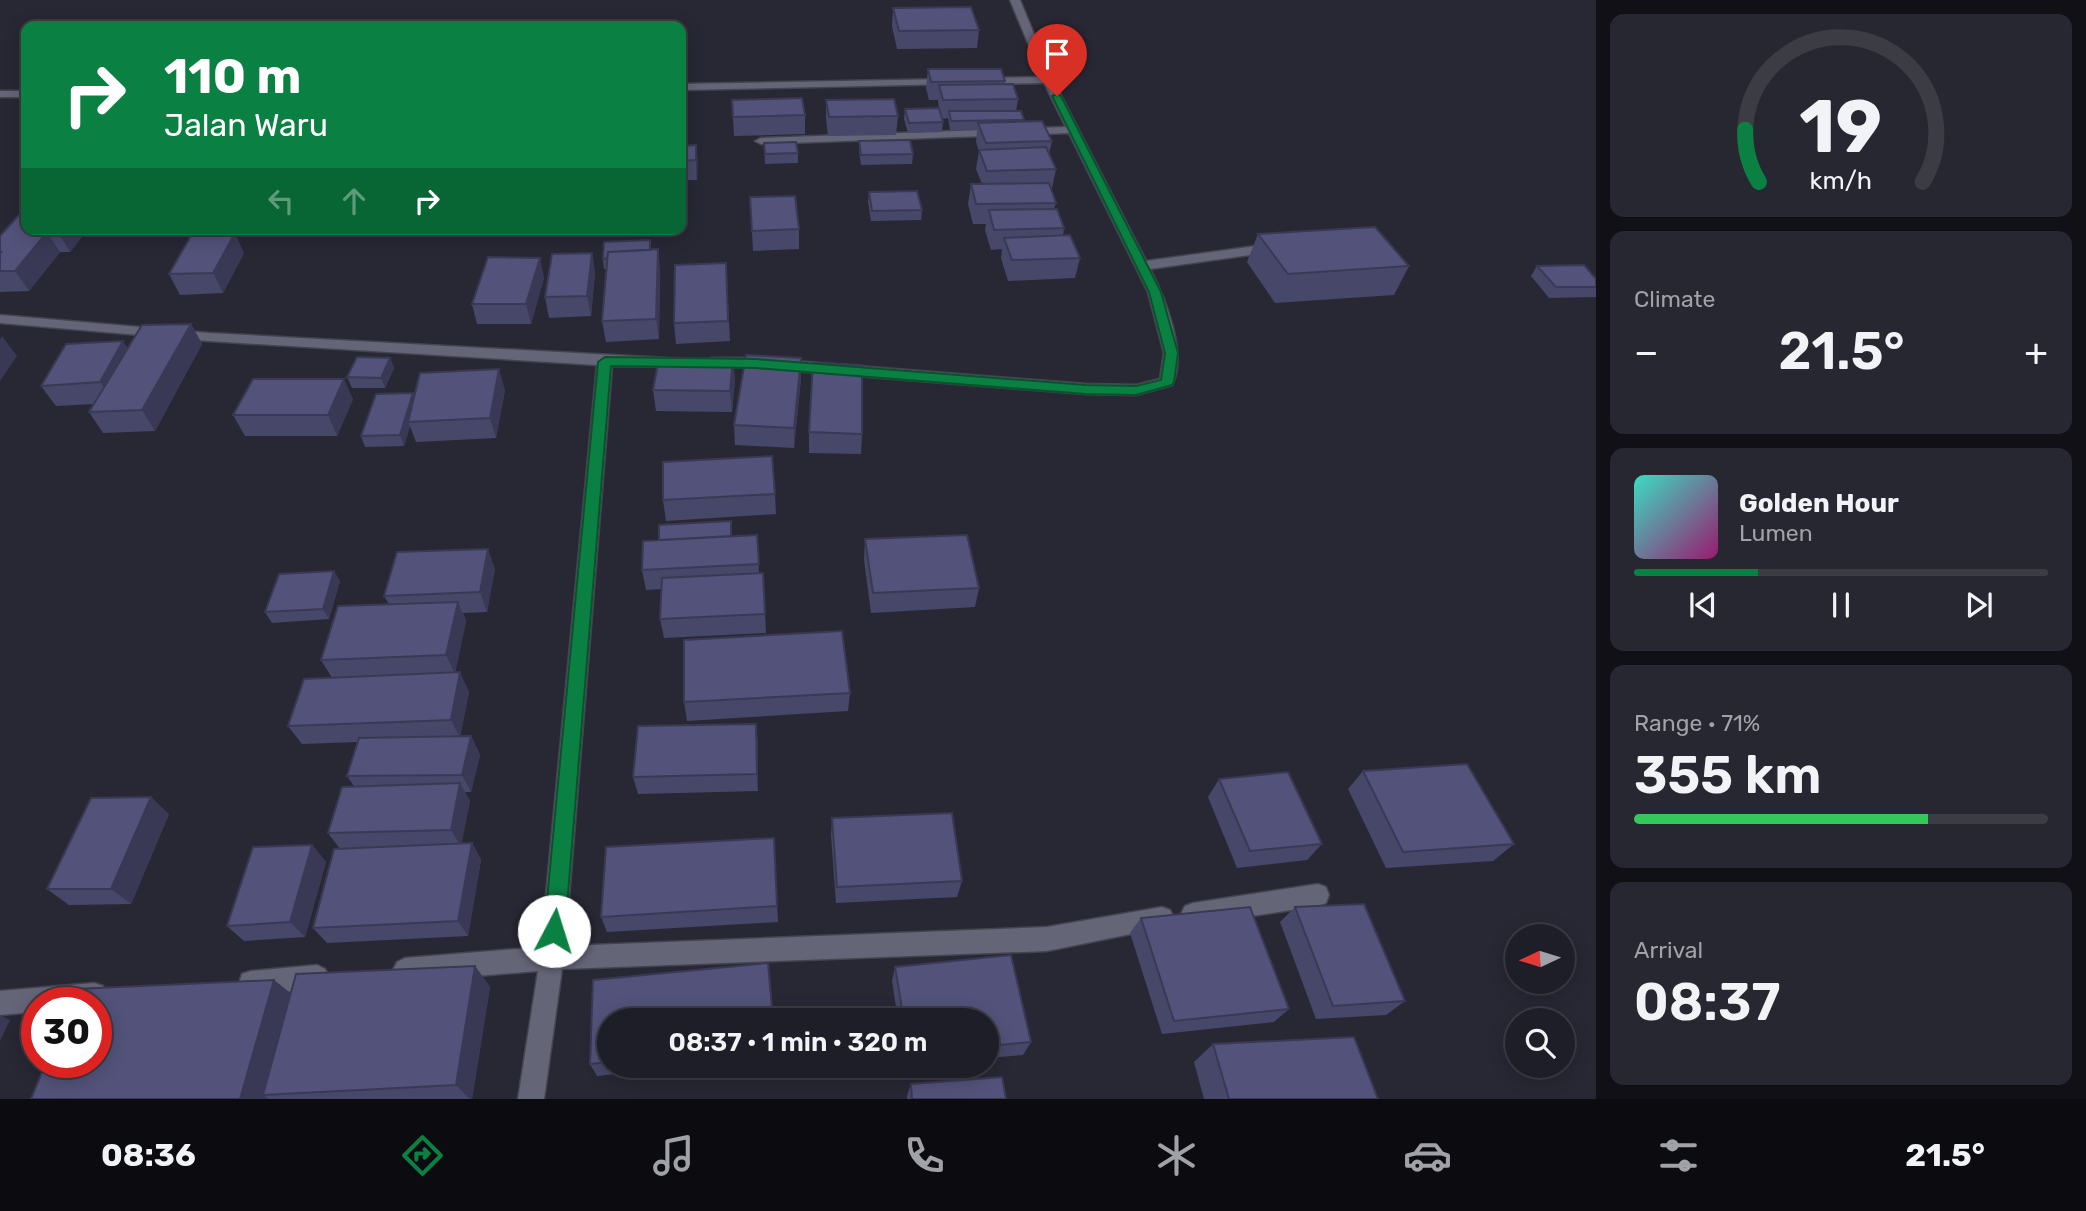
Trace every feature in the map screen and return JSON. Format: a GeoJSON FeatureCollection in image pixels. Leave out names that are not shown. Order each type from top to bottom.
{"type":"FeatureCollection","features":[{"type":"Feature","properties":{"kind":"street"},"geometry":{"type":"LineString","coordinates":[[0,319],[209,337],[605,362],[756,363],[1086,389],[1136,390],[1167,382],[1171,353],[1155,292],[1048,79],[1015,0]]}},
{"type":"Feature","properties":{"kind":"street"},"geometry":{"type":"LineString","coordinates":[[686,87],[1048,79]]}},
{"type":"Feature","properties":{"kind":"street"},"geometry":{"type":"LineString","coordinates":[[0,94],[21,94]]}},
{"type":"Feature","properties":{"kind":"street"},"geometry":{"type":"LineString","coordinates":[[761,141],[1073,130]]}},
{"type":"Feature","properties":{"kind":"street"},"geometry":{"type":"LineString","coordinates":[[1142,266],[1271,248]]}},
{"type":"Feature","properties":{"kind":"street"},"geometry":{"type":"LineString","coordinates":[[531,1099],[552,958],[605,362]]}},
{"type":"Feature","properties":{"kind":"street"},"geometry":{"type":"LineString","coordinates":[[386,972],[552,958],[1046,939],[1318,895]]}},
{"type":"Feature","properties":{"kind":"street"},"geometry":{"type":"LineString","coordinates":[[234,984],[345,975]]}},
{"type":"Feature","properties":{"kind":"street"},"geometry":{"type":"LineString","coordinates":[[0,1003],[21,1001]]}},
{"type":"Feature","properties":{"kind":"building"},"geometry":{"type":"Polygon","coordinates":[[[971,7],[979,30],[899,31],[893,8],[971,7]]]}},
{"type":"Feature","properties":{"kind":"building"},"geometry":{"type":"Polygon","coordinates":[[[928,69],[1001,69],[1005,81],[931,82],[928,69]]]}},
{"type":"Feature","properties":{"kind":"building"},"geometry":{"type":"Polygon","coordinates":[[[1013,84],[1018,99],[943,100],[939,85],[1013,84]]]}},
{"type":"Feature","properties":{"kind":"building"},"geometry":{"type":"Polygon","coordinates":[[[802,98],[805,115],[733,117],[732,100],[802,98]]]}},
{"type":"Feature","properties":{"kind":"building"},"geometry":{"type":"Polygon","coordinates":[[[894,99],[898,116],[829,117],[826,100],[894,99]]]}},
{"type":"Feature","properties":{"kind":"building"},"geometry":{"type":"Polygon","coordinates":[[[939,108],[943,122],[909,123],[905,109],[939,108]]]}},
{"type":"Feature","properties":{"kind":"building"},"geometry":{"type":"Polygon","coordinates":[[[949,111],[1021,111],[1024,120],[951,121],[949,111]]]}},
{"type":"Feature","properties":{"kind":"building"},"geometry":{"type":"Polygon","coordinates":[[[1042,121],[1052,141],[986,143],[978,123],[1042,121]]]}},
{"type":"Feature","properties":{"kind":"building"},"geometry":{"type":"Polygon","coordinates":[[[910,140],[913,154],[861,155],[859,141],[910,140]]]}},
{"type":"Feature","properties":{"kind":"building"},"geometry":{"type":"Polygon","coordinates":[[[796,142],[798,153],[765,154],[764,143],[796,142]]]}},
{"type":"Feature","properties":{"kind":"building"},"geometry":{"type":"Polygon","coordinates":[[[696,145],[696,160],[686,161],[686,146],[696,145]]]}},
{"type":"Feature","properties":{"kind":"building"},"geometry":{"type":"Polygon","coordinates":[[[1046,147],[1056,169],[987,171],[979,150],[1046,147]]]}},
{"type":"Feature","properties":{"kind":"building"},"geometry":{"type":"Polygon","coordinates":[[[1049,183],[1056,203],[976,204],[971,184],[1049,183]]]}},
{"type":"Feature","properties":{"kind":"building"},"geometry":{"type":"Polygon","coordinates":[[[917,191],[922,210],[872,211],[869,192],[917,191]]]}},
{"type":"Feature","properties":{"kind":"building"},"geometry":{"type":"Polygon","coordinates":[[[795,196],[799,229],[752,231],[750,197],[795,196]]]}},
{"type":"Feature","properties":{"kind":"building"},"geometry":{"type":"Polygon","coordinates":[[[1057,209],[1064,228],[994,230],[989,210],[1057,209]]]}},
{"type":"Feature","properties":{"kind":"building"},"geometry":{"type":"Polygon","coordinates":[[[21,213],[21,235],[45,235],[15,271],[0,271],[0,236],[21,213]]]}},
{"type":"Feature","properties":{"kind":"building"},"geometry":{"type":"Polygon","coordinates":[[[1375,227],[1409,266],[1288,274],[1258,234],[1375,227]]]}},
{"type":"Feature","properties":{"kind":"building"},"geometry":{"type":"Polygon","coordinates":[[[191,235],[234,235],[213,273],[169,274],[191,235]]]}},
{"type":"Feature","properties":{"kind":"building"},"geometry":{"type":"Polygon","coordinates":[[[1070,235],[1080,258],[1012,260],[1004,238],[1070,235]]]}},
{"type":"Feature","properties":{"kind":"building"},"geometry":{"type":"Polygon","coordinates":[[[650,240],[650,250],[608,252],[607,258],[603,259],[604,242],[650,240]]]}},
{"type":"Feature","properties":{"kind":"building"},"geometry":{"type":"Polygon","coordinates":[[[658,249],[656,319],[602,321],[608,252],[658,249]]]}},
{"type":"Feature","properties":{"kind":"building"},"geometry":{"type":"Polygon","coordinates":[[[592,253],[587,296],[545,297],[552,254],[592,253]]]}},
{"type":"Feature","properties":{"kind":"building"},"geometry":{"type":"Polygon","coordinates":[[[488,257],[540,258],[526,304],[472,304],[488,257]]]}},
{"type":"Feature","properties":{"kind":"building"},"geometry":{"type":"Polygon","coordinates":[[[726,263],[728,321],[674,323],[675,265],[726,263]]]}},
{"type":"Feature","properties":{"kind":"building"},"geometry":{"type":"Polygon","coordinates":[[[1584,265],[1596,279],[1596,287],[1556,287],[1537,266],[1584,265]]]}},
{"type":"Feature","properties":{"kind":"building"},"geometry":{"type":"Polygon","coordinates":[[[191,324],[142,410],[89,412],[142,325],[191,324]]]}},
{"type":"Feature","properties":{"kind":"building"},"geometry":{"type":"Polygon","coordinates":[[[123,341],[100,382],[41,386],[66,344],[123,341]]]}},
{"type":"Feature","properties":{"kind":"building"},"geometry":{"type":"Polygon","coordinates":[[[746,355],[801,358],[794,428],[734,425],[746,355]]]}},
{"type":"Feature","properties":{"kind":"building"},"geometry":{"type":"Polygon","coordinates":[[[357,357],[390,358],[381,378],[347,377],[357,357]]]}},
{"type":"Feature","properties":{"kind":"building"},"geometry":{"type":"Polygon","coordinates":[[[659,358],[733,359],[730,391],[653,390],[659,358]]]}},
{"type":"Feature","properties":{"kind":"building"},"geometry":{"type":"Polygon","coordinates":[[[813,363],[862,365],[862,434],[809,432],[813,363]]]}},
{"type":"Feature","properties":{"kind":"building"},"geometry":{"type":"Polygon","coordinates":[[[499,369],[490,418],[408,422],[420,373],[499,369]]]}},
{"type":"Feature","properties":{"kind":"building"},"geometry":{"type":"Polygon","coordinates":[[[253,379],[344,379],[328,415],[233,415],[253,379]]]}},
{"type":"Feature","properties":{"kind":"building"},"geometry":{"type":"Polygon","coordinates":[[[413,393],[400,435],[361,436],[376,394],[413,393]]]}},
{"type":"Feature","properties":{"kind":"building"},"geometry":{"type":"Polygon","coordinates":[[[772,456],[775,494],[663,500],[663,462],[772,456]]]}},
{"type":"Feature","properties":{"kind":"building"},"geometry":{"type":"Polygon","coordinates":[[[731,521],[731,536],[659,540],[659,525],[731,521]]]}},
{"type":"Feature","properties":{"kind":"building"},"geometry":{"type":"Polygon","coordinates":[[[757,535],[759,564],[642,570],[643,541],[757,535]]]}},
{"type":"Feature","properties":{"kind":"building"},"geometry":{"type":"Polygon","coordinates":[[[967,535],[979,588],[873,593],[865,539],[967,535]]]}},
{"type":"Feature","properties":{"kind":"building"},"geometry":{"type":"Polygon","coordinates":[[[488,549],[480,592],[384,596],[397,552],[488,549]]]}},
{"type":"Feature","properties":{"kind":"building"},"geometry":{"type":"Polygon","coordinates":[[[334,571],[323,609],[265,612],[279,574],[334,571]]]}},
{"type":"Feature","properties":{"kind":"building"},"geometry":{"type":"Polygon","coordinates":[[[763,573],[765,614],[660,619],[662,578],[763,573]]]}},
{"type":"Feature","properties":{"kind":"building"},"geometry":{"type":"Polygon","coordinates":[[[458,602],[446,655],[321,660],[338,606],[458,602]]]}},
{"type":"Feature","properties":{"kind":"building"},"geometry":{"type":"Polygon","coordinates":[[[842,631],[850,693],[684,702],[684,640],[842,631]]]}},
{"type":"Feature","properties":{"kind":"building"},"geometry":{"type":"Polygon","coordinates":[[[460,672],[451,720],[288,726],[304,679],[460,672]]]}},
{"type":"Feature","properties":{"kind":"building"},"geometry":{"type":"Polygon","coordinates":[[[756,724],[757,774],[633,777],[638,726],[756,724]]]}},
{"type":"Feature","properties":{"kind":"building"},"geometry":{"type":"Polygon","coordinates":[[[471,736],[462,775],[347,776],[359,738],[471,736]]]}},
{"type":"Feature","properties":{"kind":"building"},"geometry":{"type":"Polygon","coordinates":[[[1467,764],[1514,844],[1403,852],[1363,771],[1467,764]]]}},
{"type":"Feature","properties":{"kind":"building"},"geometry":{"type":"Polygon","coordinates":[[[1288,772],[1322,844],[1250,851],[1219,779],[1288,772]]]}},
{"type":"Feature","properties":{"kind":"building"},"geometry":{"type":"Polygon","coordinates":[[[460,783],[451,830],[328,833],[342,787],[460,783]]]}},
{"type":"Feature","properties":{"kind":"building"},"geometry":{"type":"Polygon","coordinates":[[[151,797],[111,889],[47,889],[91,798],[151,797]]]}},
{"type":"Feature","properties":{"kind":"building"},"geometry":{"type":"Polygon","coordinates":[[[952,813],[962,881],[837,887],[832,818],[952,813]]]}},
{"type":"Feature","properties":{"kind":"building"},"geometry":{"type":"Polygon","coordinates":[[[774,838],[777,906],[601,917],[606,847],[774,838]]]}},
{"type":"Feature","properties":{"kind":"building"},"geometry":{"type":"Polygon","coordinates":[[[472,843],[458,921],[313,928],[334,849],[472,843]]]}},
{"type":"Feature","properties":{"kind":"building"},"geometry":{"type":"Polygon","coordinates":[[[312,845],[290,922],[227,926],[253,847],[312,845]]]}},
{"type":"Feature","properties":{"kind":"building"},"geometry":{"type":"Polygon","coordinates":[[[1364,904],[1405,1001],[1333,1006],[1295,907],[1364,904]]]}},
{"type":"Feature","properties":{"kind":"building"},"geometry":{"type":"Polygon","coordinates":[[[1250,907],[1289,1009],[1174,1021],[1141,918],[1250,907]]]}},
{"type":"Feature","properties":{"kind":"building"},"geometry":{"type":"Polygon","coordinates":[[[1011,955],[1031,1042],[999,1045],[999,1008],[902,1008],[895,967],[1011,955]]]}},
{"type":"Feature","properties":{"kind":"building"},"geometry":{"type":"Polygon","coordinates":[[[768,963],[772,1008],[597,1008],[597,1063],[590,1064],[593,980],[768,963]]]}},
{"type":"Feature","properties":{"kind":"building"},"geometry":{"type":"Polygon","coordinates":[[[475,966],[456,1085],[263,1095],[296,974],[475,966]]]}},
{"type":"Feature","properties":{"kind":"building"},"geometry":{"type":"Polygon","coordinates":[[[274,980],[240,1099],[31,1099],[40,1078],[112,1078],[112,987],[274,980]]]}},
{"type":"Feature","properties":{"kind":"building"},"geometry":{"type":"Polygon","coordinates":[[[1354,1037],[1378,1099],[1229,1099],[1213,1044],[1354,1037]]]}},
{"type":"Feature","properties":{"kind":"building"},"geometry":{"type":"Polygon","coordinates":[[[1002,1077],[1006,1099],[912,1099],[911,1084],[1002,1077]]]}},
{"type":"Feature","properties":{"kind":"route"},"geometry":{"type":"LineString","coordinates":[[554,931],[605,362],[756,363],[1086,389],[1136,390],[1167,382],[1171,353],[1155,292],[1057,96]]}}]}
